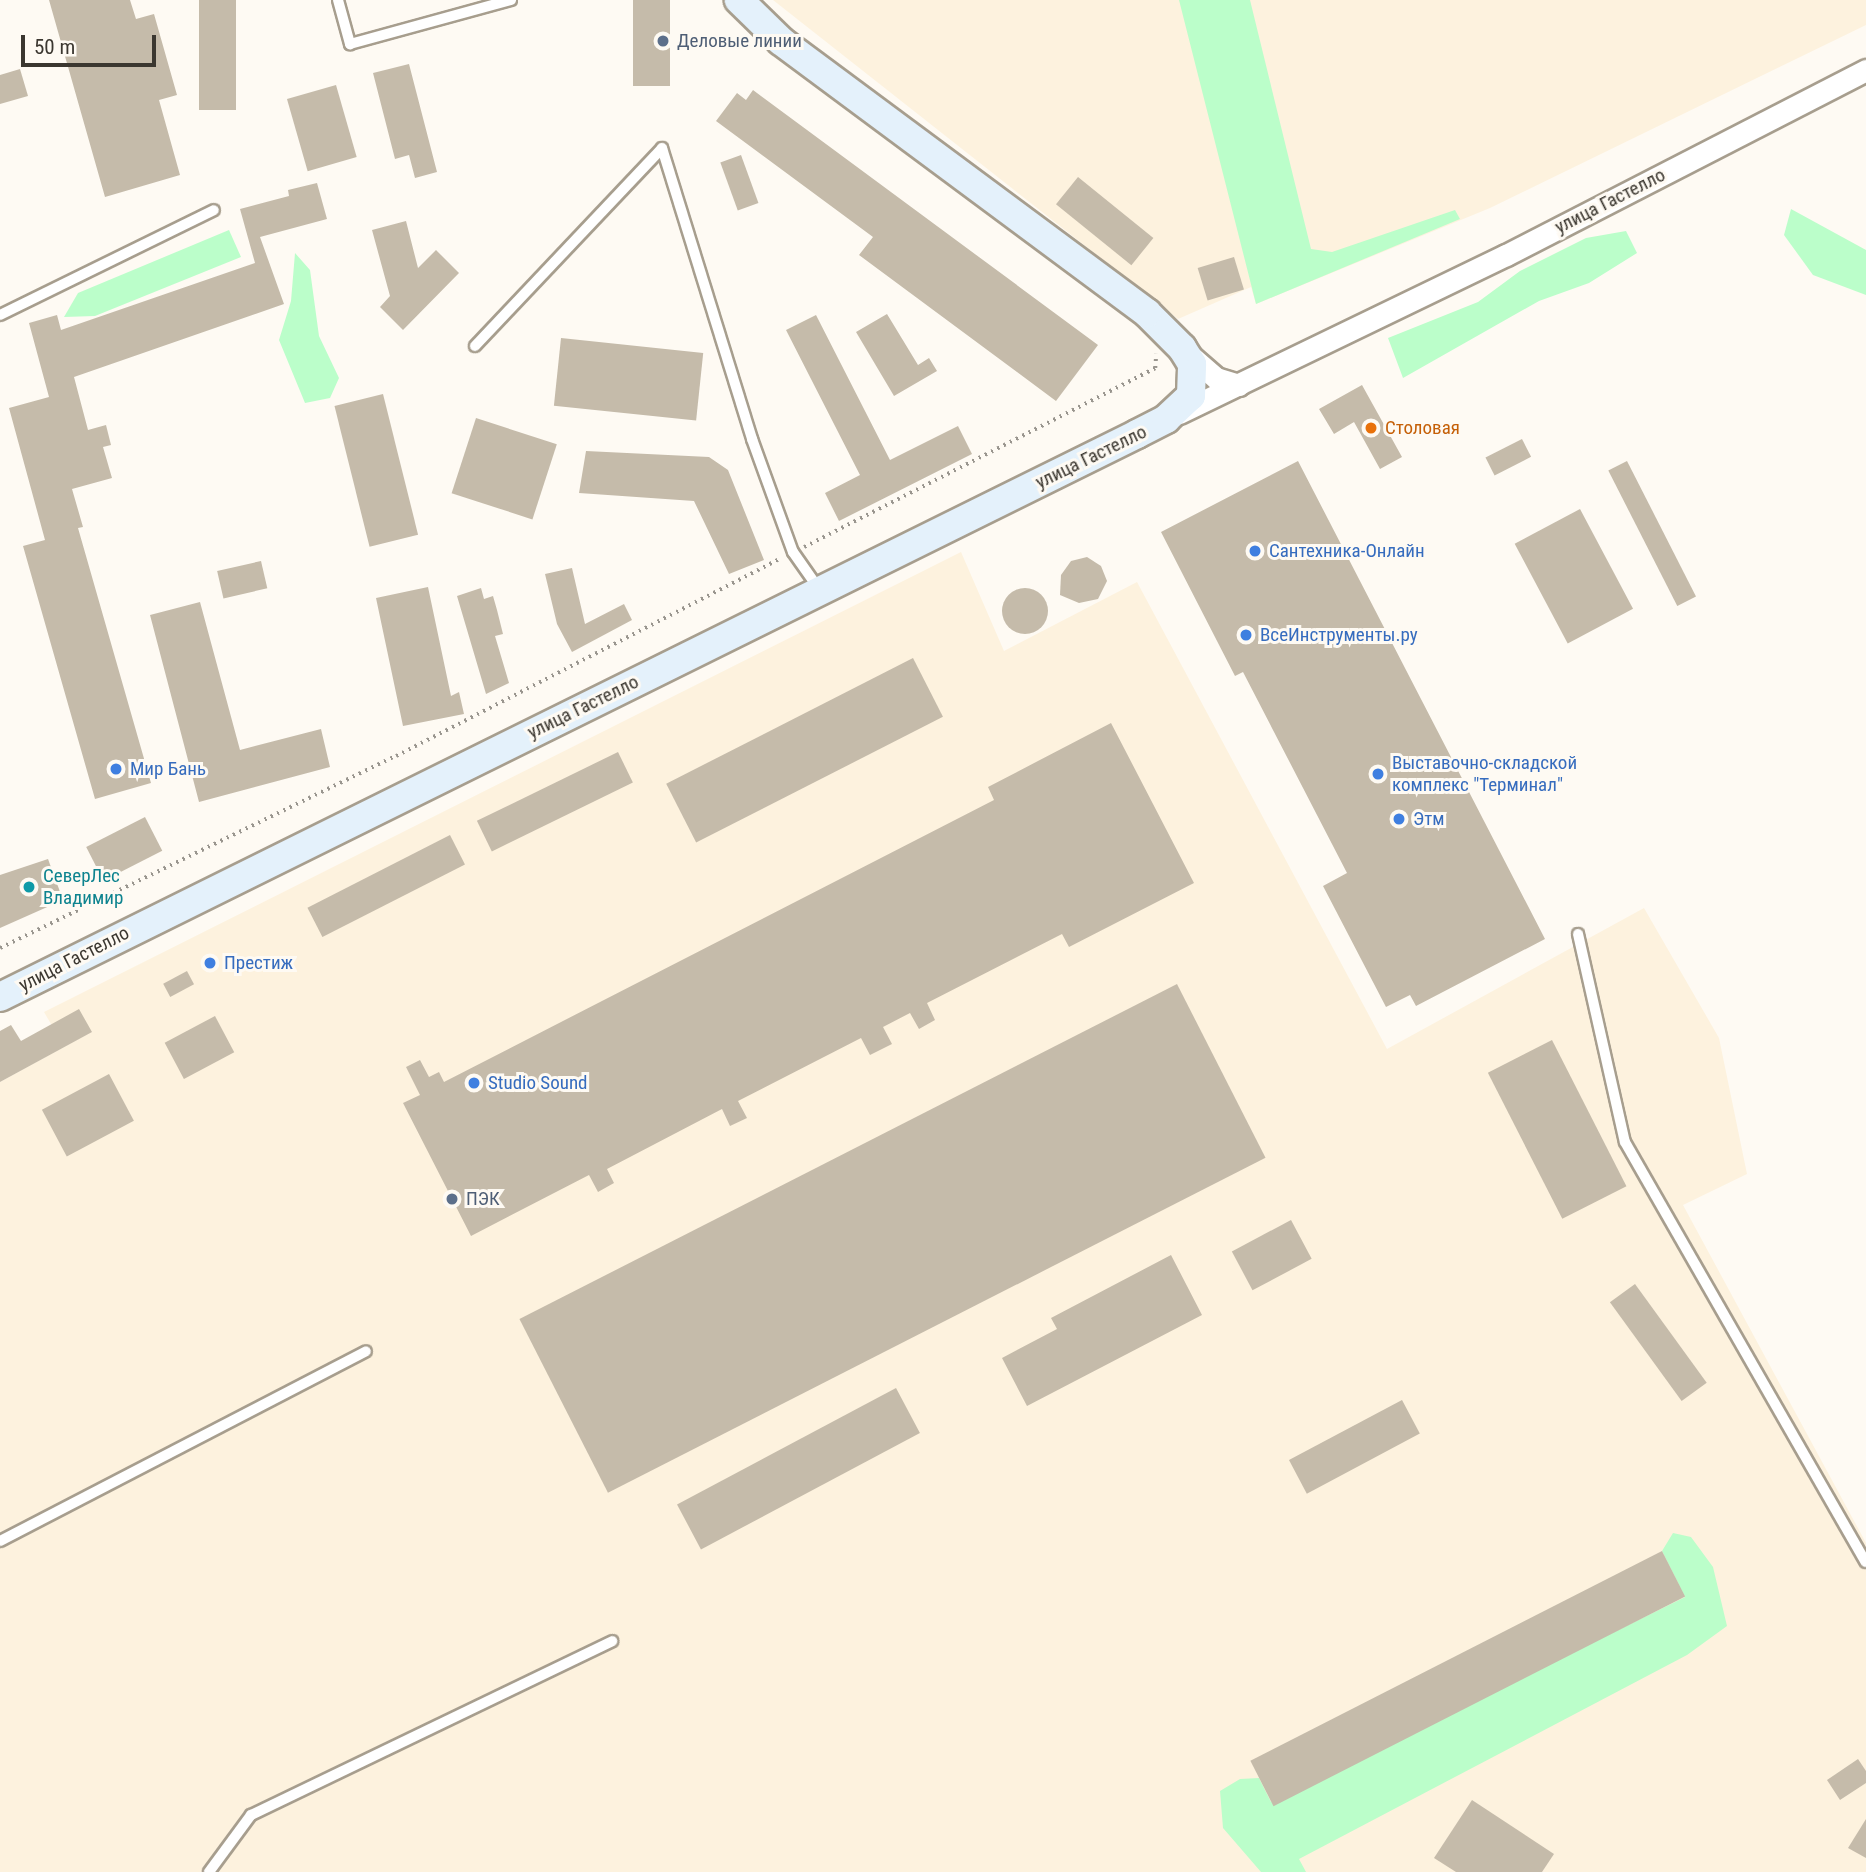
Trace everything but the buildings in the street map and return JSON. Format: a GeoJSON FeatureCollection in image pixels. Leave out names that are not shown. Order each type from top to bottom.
{"type":"FeatureCollection","features":[{"type":"Feature","properties":{"kind":"main road"},"geometry":{"type":"LineString","coordinates":[[739,0],[782,41],[1147,313],[1182,348]]}},
{"type":"Feature","properties":{"kind":"main road","name":"улица Гастелло"},"geometry":{"type":"LineString","coordinates":[[0,997],[1166,419],[1191,396],[1194,382],[1192,364],[1182,348]]}},
{"type":"Feature","properties":{"kind":"street","name":"улица Гастелло"},"geometry":{"type":"LineString","coordinates":[[1166,419],[1239,386],[1866,70]]}},
{"type":"Feature","properties":{"kind":"street"},"geometry":{"type":"LineString","coordinates":[[1182,348],[1216,378],[1239,386]]}},
{"type":"Feature","properties":{"kind":"lane"},"geometry":{"type":"LineString","coordinates":[[338,0],[350,44],[510,0]]}},
{"type":"Feature","properties":{"kind":"lane"},"geometry":{"type":"LineString","coordinates":[[475,346],[662,148],[752,439],[793,552],[820,591]]}},
{"type":"Feature","properties":{"kind":"lane"},"geometry":{"type":"LineString","coordinates":[[0,315],[214,210]]}},
{"type":"Feature","properties":{"kind":"lane"},"geometry":{"type":"LineString","coordinates":[[1578,933],[1625,1142],[1866,1562]]}},
{"type":"Feature","properties":{"kind":"lane"},"geometry":{"type":"LineString","coordinates":[[0,1541],[366,1351]]}},
{"type":"Feature","properties":{"kind":"lane"},"geometry":{"type":"LineString","coordinates":[[209,1872],[251,1815],[612,1641]]}},
{"type":"Feature","properties":{"kind":"path"},"geometry":{"type":"LineString","coordinates":[[0,948],[419,744],[1155,368],[1157,355],[1150,347]]}},
{"type":"Feature","properties":{"kind":"shaded area"},"geometry":{"type":"Polygon","coordinates":[[[773,0],[1866,0],[1866,25],[1490,208],[1256,304],[1251,287],[1178,319],[773,0]]]}},
{"type":"Feature","properties":{"kind":"shaded area"},"geometry":{"type":"Polygon","coordinates":[[[961,552],[1004,651],[1137,582],[1387,1049],[1644,908],[1719,1038],[1747,1174],[1683,1205],[1866,1543],[1866,1872],[0,1872],[0,1082],[91,1032],[51,1024],[44,1012],[961,552]]]}},
{"type":"Feature","properties":{"kind":"green space"},"geometry":{"type":"Polygon","coordinates":[[[1179,0],[1250,0],[1311,249],[1332,252],[1455,210],[1460,219],[1256,304],[1179,0]]]}},
{"type":"Feature","properties":{"kind":"green space"},"geometry":{"type":"Polygon","coordinates":[[[1791,209],[1866,250],[1866,295],[1813,275],[1784,235],[1791,209]]]}},
{"type":"Feature","properties":{"kind":"green space"},"geometry":{"type":"Polygon","coordinates":[[[229,230],[241,257],[95,316],[64,317],[78,293],[229,230]]]}},
{"type":"Feature","properties":{"kind":"green space"},"geometry":{"type":"Polygon","coordinates":[[[1626,231],[1637,253],[1589,283],[1539,301],[1403,378],[1388,338],[1478,302],[1520,271],[1586,238],[1626,231]]]}},
{"type":"Feature","properties":{"kind":"green space"},"geometry":{"type":"Polygon","coordinates":[[[295,253],[310,270],[319,336],[339,378],[330,398],[305,403],[279,340],[291,301],[295,253]]]}},
{"type":"Feature","properties":{"kind":"green space"},"geometry":{"type":"Polygon","coordinates":[[[1673,1533],[1691,1537],[1713,1567],[1727,1626],[1687,1655],[1299,1859],[1306,1872],[1261,1872],[1223,1828],[1220,1791],[1240,1779],[1259,1778],[1271,1802],[1685,1597],[1662,1551],[1673,1533]]]}},
{"type":"Feature","properties":{"kind":"place","name":"Деловые линии"},"geometry":{"type":"Point","coordinates":[663,41]}},
{"type":"Feature","properties":{"kind":"place","name":"Столовая"},"geometry":{"type":"Point","coordinates":[1371,428]}},
{"type":"Feature","properties":{"kind":"place","name":"Сантехника-Онлайн"},"geometry":{"type":"Point","coordinates":[1255,551]}},
{"type":"Feature","properties":{"kind":"place","name":"ВсеИнструменты.ру"},"geometry":{"type":"Point","coordinates":[1246,635]}},
{"type":"Feature","properties":{"kind":"place","name":"Мир Бань"},"geometry":{"type":"Point","coordinates":[116,769]}},
{"type":"Feature","properties":{"kind":"place","name":"Выставочно-складской комплекс \"Терминал\""},"geometry":{"type":"Point","coordinates":[1378,774]}},
{"type":"Feature","properties":{"kind":"place","name":"Этм"},"geometry":{"type":"Point","coordinates":[1399,819]}},
{"type":"Feature","properties":{"kind":"place","name":"СеверЛес Владимир"},"geometry":{"type":"Point","coordinates":[29,887]}},
{"type":"Feature","properties":{"kind":"place","name":"Престиж"},"geometry":{"type":"Point","coordinates":[210,963]}},
{"type":"Feature","properties":{"kind":"place","name":"Studio Sound"},"geometry":{"type":"Point","coordinates":[474,1083]}},
{"type":"Feature","properties":{"kind":"place","name":"ПЭК"},"geometry":{"type":"Point","coordinates":[452,1199]}}]}
